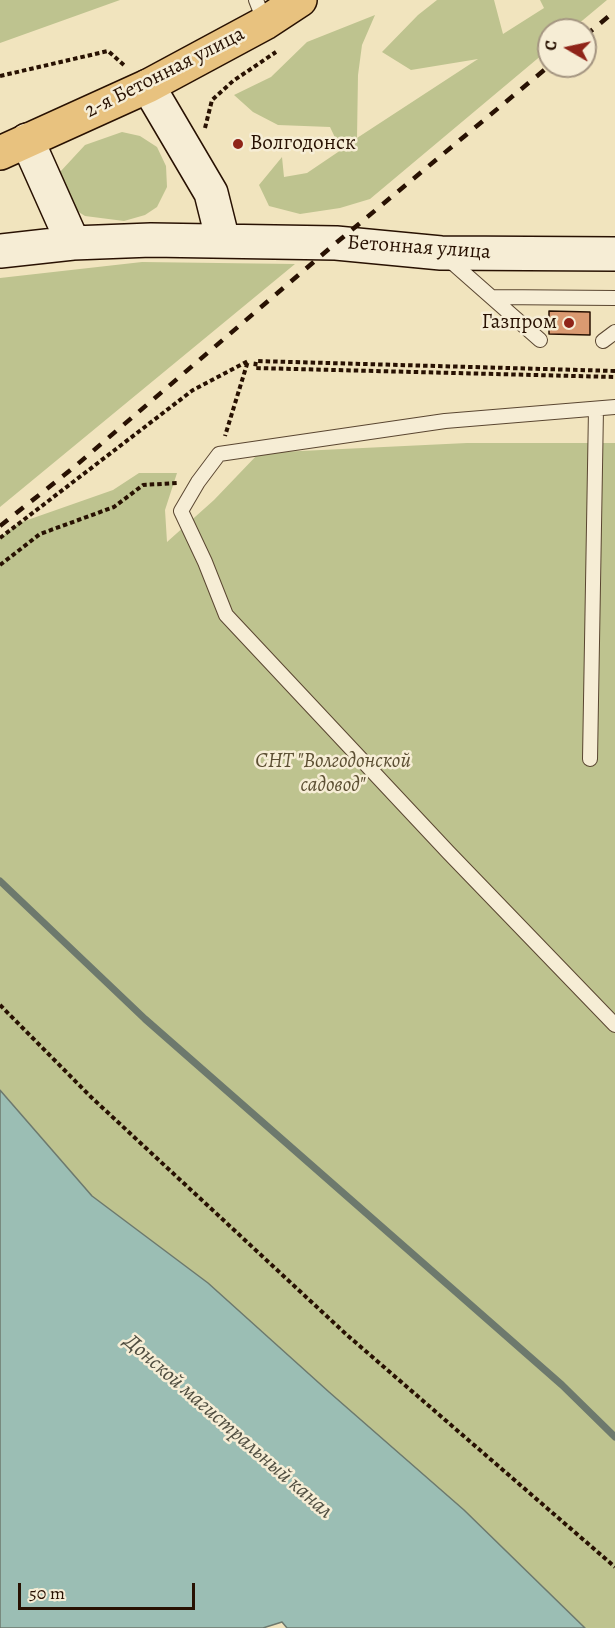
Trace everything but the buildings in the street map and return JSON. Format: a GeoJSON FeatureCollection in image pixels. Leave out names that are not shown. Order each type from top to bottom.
{"type":"FeatureCollection","features":[{"type":"Feature","properties":{"kind":"main road","name":"2-я Бетонная улица"},"geometry":{"type":"LineString","coordinates":[[9,147],[148,86],[267,24],[300,0]]}},
{"type":"Feature","properties":{"kind":"main road"},"geometry":{"type":"LineString","coordinates":[[148,86],[211,193],[223,241]]}},
{"type":"Feature","properties":{"kind":"main road"},"geometry":{"type":"LineString","coordinates":[[9,147],[73,243]]}},
{"type":"Feature","properties":{"kind":"main road","name":"Бетонная улица"},"geometry":{"type":"LineString","coordinates":[[0,251],[73,243],[223,241],[336,243],[441,253],[615,254]]}},
{"type":"Feature","properties":{"kind":"lane"},"geometry":{"type":"LineString","coordinates":[[441,253],[540,340]]}},
{"type":"Feature","properties":{"kind":"lane"},"geometry":{"type":"LineString","coordinates":[[492,297],[615,298]]}},
{"type":"Feature","properties":{"kind":"lane"},"geometry":{"type":"LineString","coordinates":[[603,341],[615,332]]}},
{"type":"Feature","properties":{"kind":"lane"},"geometry":{"type":"LineString","coordinates":[[615,407],[445,421],[219,454],[198,482],[181,512],[205,562],[226,615],[449,853],[615,1024]]}},
{"type":"Feature","properties":{"kind":"lane"},"geometry":{"type":"LineString","coordinates":[[590,759],[596,409]]}},
{"type":"Feature","properties":{"kind":"path"},"geometry":{"type":"LineString","coordinates":[[205,136],[206,119],[212,100],[233,81],[267,24]]}},
{"type":"Feature","properties":{"kind":"path"},"geometry":{"type":"LineString","coordinates":[[0,76],[108,51],[148,86]]}},
{"type":"Feature","properties":{"kind":"path"},"geometry":{"type":"LineString","coordinates":[[219,454],[248,361]]}},
{"type":"Feature","properties":{"kind":"path"},"geometry":{"type":"LineString","coordinates":[[0,538],[193,390],[248,361],[615,371]]}},
{"type":"Feature","properties":{"kind":"path"},"geometry":{"type":"LineString","coordinates":[[256,361],[255,368],[615,377]]}},
{"type":"Feature","properties":{"kind":"path"},"geometry":{"type":"LineString","coordinates":[[0,565],[40,534],[114,507],[143,484],[198,482]]}},
{"type":"Feature","properties":{"kind":"path"},"geometry":{"type":"LineString","coordinates":[[0,1005],[91,1097],[347,1335],[615,1567]]}},
{"type":"Feature","properties":{"kind":"green space"},"geometry":{"type":"Polygon","coordinates":[[[0,0],[120,0],[0,43],[0,0]]]}},
{"type":"Feature","properties":{"kind":"green space"},"geometry":{"type":"Polygon","coordinates":[[[437,0],[494,0],[503,34],[544,8],[540,0],[607,0],[585,18],[537,18],[537,59],[370,199],[340,208],[300,214],[269,206],[259,185],[282,157],[284,177],[307,173],[341,150],[330,127],[278,125],[253,112],[234,95],[271,77],[307,42],[375,15],[362,45],[358,75],[357,138],[478,59],[411,70],[382,52],[418,15],[437,0]]]}},
{"type":"Feature","properties":{"kind":"green space"},"geometry":{"type":"Polygon","coordinates":[[[122,132],[140,136],[157,147],[166,166],[167,187],[157,207],[145,215],[124,221],[85,216],[74,209],[62,193],[60,172],[85,145],[122,132]]]}},
{"type":"Feature","properties":{"kind":"green space"},"geometry":{"type":"Polygon","coordinates":[[[142,262],[295,264],[0,507],[0,278],[142,262]]]}},
{"type":"Feature","properties":{"kind":"green space","name":"СНТ \"Волгодонской садовод\""},"geometry":{"type":"Polygon","coordinates":[[[467,443],[615,443],[615,1628],[585,1628],[464,1510],[208,1283],[92,1196],[0,1089],[0,538],[19,523],[113,490],[139,473],[177,473],[165,510],[167,542],[214,500],[259,453],[467,443]]]}},
{"type":"Feature","properties":{"kind":"water","name":"Донской магистральный канал"},"geometry":{"type":"Polygon","coordinates":[[[0,1090],[92,1196],[208,1283],[464,1510],[585,1628],[287,1628],[282,1622],[263,1628],[0,1628],[0,1090]]]}},
{"type":"Feature","properties":{"kind":"waterway"},"geometry":{"type":"LineString","coordinates":[[0,881],[145,1019],[562,1385],[615,1437]]}},
{"type":"Feature","properties":{"kind":"railway"},"geometry":{"type":"LineString","coordinates":[[597,26],[615,11]]}},
{"type":"Feature","properties":{"kind":"railway"},"geometry":{"type":"LineString","coordinates":[[0,526],[73,468],[336,243],[537,76]]}},
{"type":"Feature","properties":{"kind":"place","name":"Волгодонск"},"geometry":{"type":"Point","coordinates":[238,144]}},
{"type":"Feature","properties":{"kind":"place","name":"Газпром"},"geometry":{"type":"Point","coordinates":[569,323]}}]}
